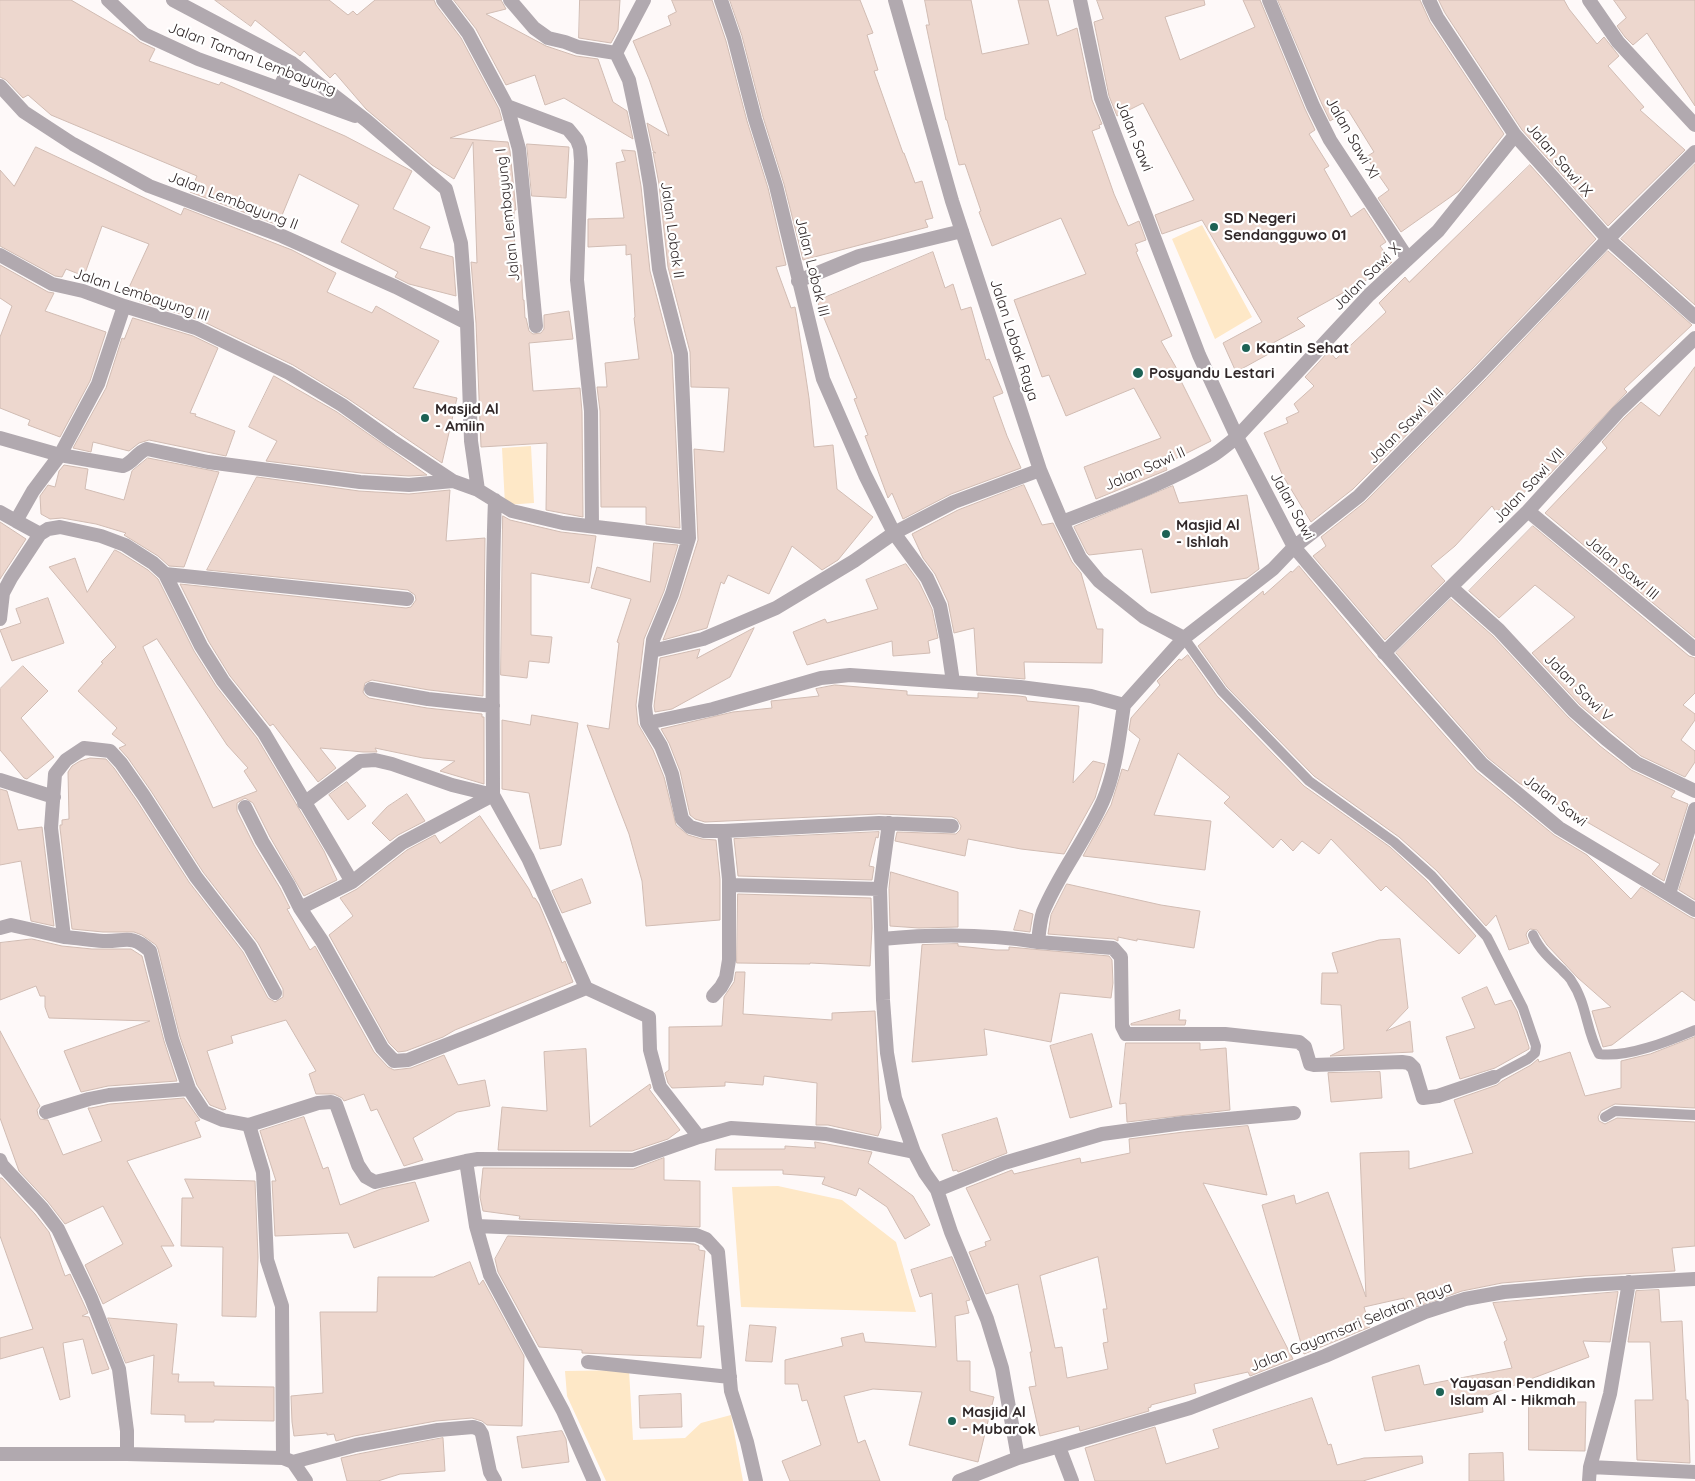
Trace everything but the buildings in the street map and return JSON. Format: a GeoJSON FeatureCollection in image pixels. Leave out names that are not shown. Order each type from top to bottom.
{"type":"FeatureCollection","features":[{"type":"Feature","properties":{"kind":"street","name":"Jalan Taman Lembayung"},"geometry":{"type":"LineString","coordinates":[[108,0],[144,34],[198,59],[367,120]]}},
{"type":"Feature","properties":{"kind":"street","name":"Jalan Taman Lembayung"},"geometry":{"type":"LineString","coordinates":[[173,0],[292,63],[367,120],[446,190],[462,243],[472,441],[478,490]]}},
{"type":"Feature","properties":{"kind":"street","name":"Jalan Lembayung I"},"geometry":{"type":"LineString","coordinates":[[443,0],[468,33],[507,106],[519,149],[536,326]]}},
{"type":"Feature","properties":{"kind":"street"},"geometry":{"type":"LineString","coordinates":[[510,0],[534,28],[548,38],[578,47],[616,53],[644,0]]}},
{"type":"Feature","properties":{"kind":"street","name":"Jalan Lobak III"},"geometry":{"type":"LineString","coordinates":[[721,0],[734,38],[755,119],[776,186],[823,379],[865,476],[894,533],[927,578],[940,606],[953,682]]}},
{"type":"Feature","properties":{"kind":"street","name":"Jalan Lobak Raya"},"geometry":{"type":"LineString","coordinates":[[895,0],[962,231],[1040,470],[1062,522],[1080,558],[1099,581],[1144,617],[1184,638]]}},
{"type":"Feature","properties":{"kind":"street","name":"Jalan Sawi"},"geometry":{"type":"LineString","coordinates":[[1080,0],[1101,98],[1199,355],[1237,438],[1294,547],[1482,764],[1559,828],[1695,910]]}},
{"type":"Feature","properties":{"kind":"street","name":"Jalan Sawi XI"},"geometry":{"type":"LineString","coordinates":[[1269,0],[1313,106],[1330,140],[1408,259]]}},
{"type":"Feature","properties":{"kind":"street","name":"Jalan Sawi IX"},"geometry":{"type":"LineString","coordinates":[[1429,0],[1437,17],[1515,135],[1608,240],[1695,317]]}},
{"type":"Feature","properties":{"kind":"street"},"geometry":{"type":"LineString","coordinates":[[1589,0],[1618,42],[1695,125]]}},
{"type":"Feature","properties":{"kind":"street","name":"Jalan Lobak II"},"geometry":{"type":"LineString","coordinates":[[616,53],[628,80],[644,150],[659,269],[681,354],[689,538],[672,594],[653,640],[645,706],[647,723]]}},
{"type":"Feature","properties":{"kind":"street"},"geometry":{"type":"LineString","coordinates":[[279,88],[292,63]]}},
{"type":"Feature","properties":{"kind":"street","name":"Jalan Lembayung II"},"geometry":{"type":"LineString","coordinates":[[0,86],[24,112],[73,144],[149,186],[282,236],[396,287],[467,323]]}},
{"type":"Feature","properties":{"kind":"street"},"geometry":{"type":"LineString","coordinates":[[507,106],[568,129],[577,140],[580,148],[577,280],[591,411],[592,526]]}},
{"type":"Feature","properties":{"kind":"street","name":"Jalan Sawi X"},"geometry":{"type":"LineString","coordinates":[[1237,438],[1369,296],[1438,231],[1515,135]]}},
{"type":"Feature","properties":{"kind":"street","name":"Jalan Sawi VIII"},"geometry":{"type":"LineString","coordinates":[[1124,705],[1184,638],[1272,569],[1294,547],[1359,496],[1695,152]]}},
{"type":"Feature","properties":{"kind":"street"},"geometry":{"type":"LineString","coordinates":[[798,281],[858,256],[962,231]]}},
{"type":"Feature","properties":{"kind":"street","name":"Jalan Lembayung III"},"geometry":{"type":"LineString","coordinates":[[0,254],[52,284],[83,291],[196,328],[289,373],[342,405],[453,481],[478,490],[512,511],[562,523],[689,538]]}},
{"type":"Feature","properties":{"kind":"street"},"geometry":{"type":"LineString","coordinates":[[16,521],[33,491],[60,455],[98,384],[124,306]]}},
{"type":"Feature","properties":{"kind":"street","name":"Jalan Sawi VII"},"geometry":{"type":"LineString","coordinates":[[1384,653],[1528,512],[1618,412],[1695,338]]}},
{"type":"Feature","properties":{"kind":"street"},"geometry":{"type":"LineString","coordinates":[[0,438],[60,455],[123,466],[130,463],[147,449],[208,462],[360,482],[409,484],[453,481]]}},
{"type":"Feature","properties":{"kind":"street","name":"Jalan Sawi II"},"geometry":{"type":"LineString","coordinates":[[1062,522],[1174,476],[1212,456],[1237,438]]}},
{"type":"Feature","properties":{"kind":"street"},"geometry":{"type":"LineString","coordinates":[[652,651],[703,640],[776,608],[854,561],[894,533],[954,502],[1040,470]]}},
{"type":"Feature","properties":{"kind":"street"},"geometry":{"type":"LineString","coordinates":[[495,500],[491,627],[494,706],[493,795],[528,858],[586,988],[649,1017],[650,1050],[660,1087],[699,1137]]}},
{"type":"Feature","properties":{"kind":"street"},"geometry":{"type":"LineString","coordinates":[[0,512],[16,521],[44,531],[60,527],[101,536],[125,545],[153,563],[165,574],[200,646],[223,681],[264,733],[352,882]]}},
{"type":"Feature","properties":{"kind":"street","name":"Jalan Sawi III"},"geometry":{"type":"LineString","coordinates":[[1528,512],[1695,649]]}},
{"type":"Feature","properties":{"kind":"street"},"geometry":{"type":"LineString","coordinates":[[0,619],[3,593],[11,578],[44,531]]}},
{"type":"Feature","properties":{"kind":"street"},"geometry":{"type":"LineString","coordinates":[[165,574],[407,599]]}},
{"type":"Feature","properties":{"kind":"street","name":"Jalan Sawi V"},"geometry":{"type":"LineString","coordinates":[[1452,588],[1500,630],[1574,711],[1606,739],[1636,763],[1695,791]]}},
{"type":"Feature","properties":{"kind":"street"},"geometry":{"type":"LineString","coordinates":[[952,826],[889,823],[724,832],[690,828],[682,819],[672,774],[661,746],[647,723],[713,709],[821,678],[850,674],[1020,687],[1091,696],[1124,705],[1111,782],[1082,844],[1056,884],[1042,914],[1038,942]]}},
{"type":"Feature","properties":{"kind":"street"},"geometry":{"type":"LineString","coordinates":[[372,689],[428,699],[494,706]]}},
{"type":"Feature","properties":{"kind":"street"},"geometry":{"type":"LineString","coordinates":[[64,937],[52,828],[55,774],[66,760],[84,748],[110,751],[121,763],[144,796],[196,877],[250,947],[275,993]]}},
{"type":"Feature","properties":{"kind":"street"},"geometry":{"type":"LineString","coordinates":[[304,803],[360,761],[375,760],[452,785],[493,795]]}},
{"type":"Feature","properties":{"kind":"street"},"geometry":{"type":"LineString","coordinates":[[0,780],[54,797]]}},
{"type":"Feature","properties":{"kind":"street"},"geometry":{"type":"LineString","coordinates":[[300,908],[352,882],[402,843],[493,795]]}},
{"type":"Feature","properties":{"kind":"street"},"geometry":{"type":"LineString","coordinates":[[245,807],[300,908],[322,941],[382,1048],[394,1062],[408,1060],[586,988]]}},
{"type":"Feature","properties":{"kind":"street"},"geometry":{"type":"LineString","coordinates":[[1669,894],[1695,809]]}},
{"type":"Feature","properties":{"kind":"street"},"geometry":{"type":"LineString","coordinates":[[889,823],[880,889],[883,1000],[887,1053],[895,1098],[914,1152],[925,1174],[937,1190],[951,1232],[987,1318],[1002,1368],[1018,1458]]}},
{"type":"Feature","properties":{"kind":"street"},"geometry":{"type":"LineString","coordinates":[[713,996],[726,978],[729,960],[729,885],[724,832]]}},
{"type":"Feature","properties":{"kind":"street"},"geometry":{"type":"LineString","coordinates":[[729,885],[880,889]]}},
{"type":"Feature","properties":{"kind":"street"},"geometry":{"type":"LineString","coordinates":[[0,928],[11,925],[64,937],[105,941],[127,939],[141,943],[150,952],[172,1039],[189,1089],[204,1112],[224,1120],[249,1125],[318,1103],[331,1102],[336,1104],[358,1165],[366,1177],[375,1182],[478,1159],[633,1160],[731,1128],[826,1134],[914,1152]]}},
{"type":"Feature","properties":{"kind":"street"},"geometry":{"type":"LineString","coordinates":[[882,939],[908,936],[962,936],[1011,938],[1113,948],[1121,957],[1122,1026],[1126,1034],[1225,1034],[1299,1042],[1305,1047],[1310,1064],[1314,1065],[1410,1063],[1414,1068],[1423,1098],[1438,1096],[1494,1077]]}},
{"type":"Feature","properties":{"kind":"street"},"geometry":{"type":"LineString","coordinates":[[46,1112],[109,1095],[189,1089]]}},
{"type":"Feature","properties":{"kind":"street"},"geometry":{"type":"LineString","coordinates":[[937,1190],[1004,1163],[1102,1134],[1183,1123],[1294,1113]]}},
{"type":"Feature","properties":{"kind":"street"},"geometry":{"type":"LineString","coordinates":[[249,1125],[263,1172],[267,1260],[282,1306],[288,1460],[306,1481]]}},
{"type":"Feature","properties":{"kind":"street"},"geometry":{"type":"LineString","coordinates":[[466,1161],[476,1226],[490,1275],[563,1411],[594,1481]]}},
{"type":"Feature","properties":{"kind":"street"},"geometry":{"type":"LineString","coordinates":[[1,1164],[42,1208],[58,1229],[91,1298],[119,1369],[127,1430],[127,1454]]}},
{"type":"Feature","properties":{"kind":"street"},"geometry":{"type":"LineString","coordinates":[[476,1226],[696,1234],[706,1239],[718,1252],[731,1391],[747,1442],[756,1481]]}},
{"type":"Feature","properties":{"kind":"street","name":"Jalan Gayamsari Selatan Raya"},"geometry":{"type":"LineString","coordinates":[[959,1481],[1018,1458],[1190,1408],[1325,1356],[1425,1312],[1466,1299],[1504,1292],[1695,1279]]}},
{"type":"Feature","properties":{"kind":"street"},"geometry":{"type":"LineString","coordinates":[[1629,1282],[1610,1394],[1590,1474],[1695,1472]]}},
{"type":"Feature","properties":{"kind":"street"},"geometry":{"type":"LineString","coordinates":[[588,1362],[730,1377]]}},
{"type":"Feature","properties":{"kind":"street"},"geometry":{"type":"LineString","coordinates":[[0,1454],[127,1454],[288,1460],[438,1430],[475,1427],[480,1429],[490,1472],[495,1481]]}},
{"type":"Feature","properties":{"kind":"street"},"geometry":{"type":"LineString","coordinates":[[1058,1447],[1072,1481]]}},
{"type":"Feature","properties":{"kind":"lane"},"geometry":{"type":"LineString","coordinates":[[1184,638],[1222,691],[1309,781],[1394,842],[1432,876],[1487,937],[1523,1008],[1536,1046],[1535,1053],[1528,1059],[1494,1077]]}},
{"type":"Feature","properties":{"kind":"lane"},"geometry":{"type":"LineString","coordinates":[[1533,935],[1543,952],[1571,980],[1582,998],[1591,1035],[1599,1054],[1608,1055],[1638,1050],[1667,1042],[1695,1030]]}},
{"type":"Feature","properties":{"kind":"lane"},"geometry":{"type":"LineString","coordinates":[[1605,1117],[1615,1112],[1695,1115]]}},
{"type":"Feature","properties":{"kind":"shaded area"},"geometry":{"type":"Polygon","coordinates":[[[1202,225],[1252,317],[1215,339],[1172,239],[1202,225]]]}},
{"type":"Feature","properties":{"kind":"shaded area"},"geometry":{"type":"Polygon","coordinates":[[[531,446],[534,503],[505,505],[502,448],[531,446]]]}},
{"type":"Feature","properties":{"kind":"shaded area"},"geometry":{"type":"Polygon","coordinates":[[[778,1186],[842,1200],[896,1242],[916,1312],[741,1307],[732,1187],[778,1186]]]}},
{"type":"Feature","properties":{"kind":"shaded area"},"geometry":{"type":"Polygon","coordinates":[[[629,1370],[633,1440],[685,1438],[701,1423],[731,1415],[743,1481],[606,1481],[567,1396],[565,1371],[629,1370]]]}},
{"type":"Feature","properties":{"kind":"place","name":"SD Negeri Sendangguwo 01"},"geometry":{"type":"Point","coordinates":[1214,227]}},
{"type":"Feature","properties":{"kind":"place","name":"Kantin Sehat"},"geometry":{"type":"Point","coordinates":[1246,348]}},
{"type":"Feature","properties":{"kind":"place","name":"Posyandu Lestari"},"geometry":{"type":"Point","coordinates":[1138,373]}},
{"type":"Feature","properties":{"kind":"place","name":"Masjid Al - Amiin"},"geometry":{"type":"Point","coordinates":[425,418]}},
{"type":"Feature","properties":{"kind":"place","name":"Masjid Al - Ishlah"},"geometry":{"type":"Point","coordinates":[1166,534]}},
{"type":"Feature","properties":{"kind":"place","name":"Yayasan Pendidikan Islam Al - Hikmah"},"geometry":{"type":"Point","coordinates":[1440,1392]}},
{"type":"Feature","properties":{"kind":"place","name":"Masjid Al - Mubarok"},"geometry":{"type":"Point","coordinates":[952,1421]}}]}
